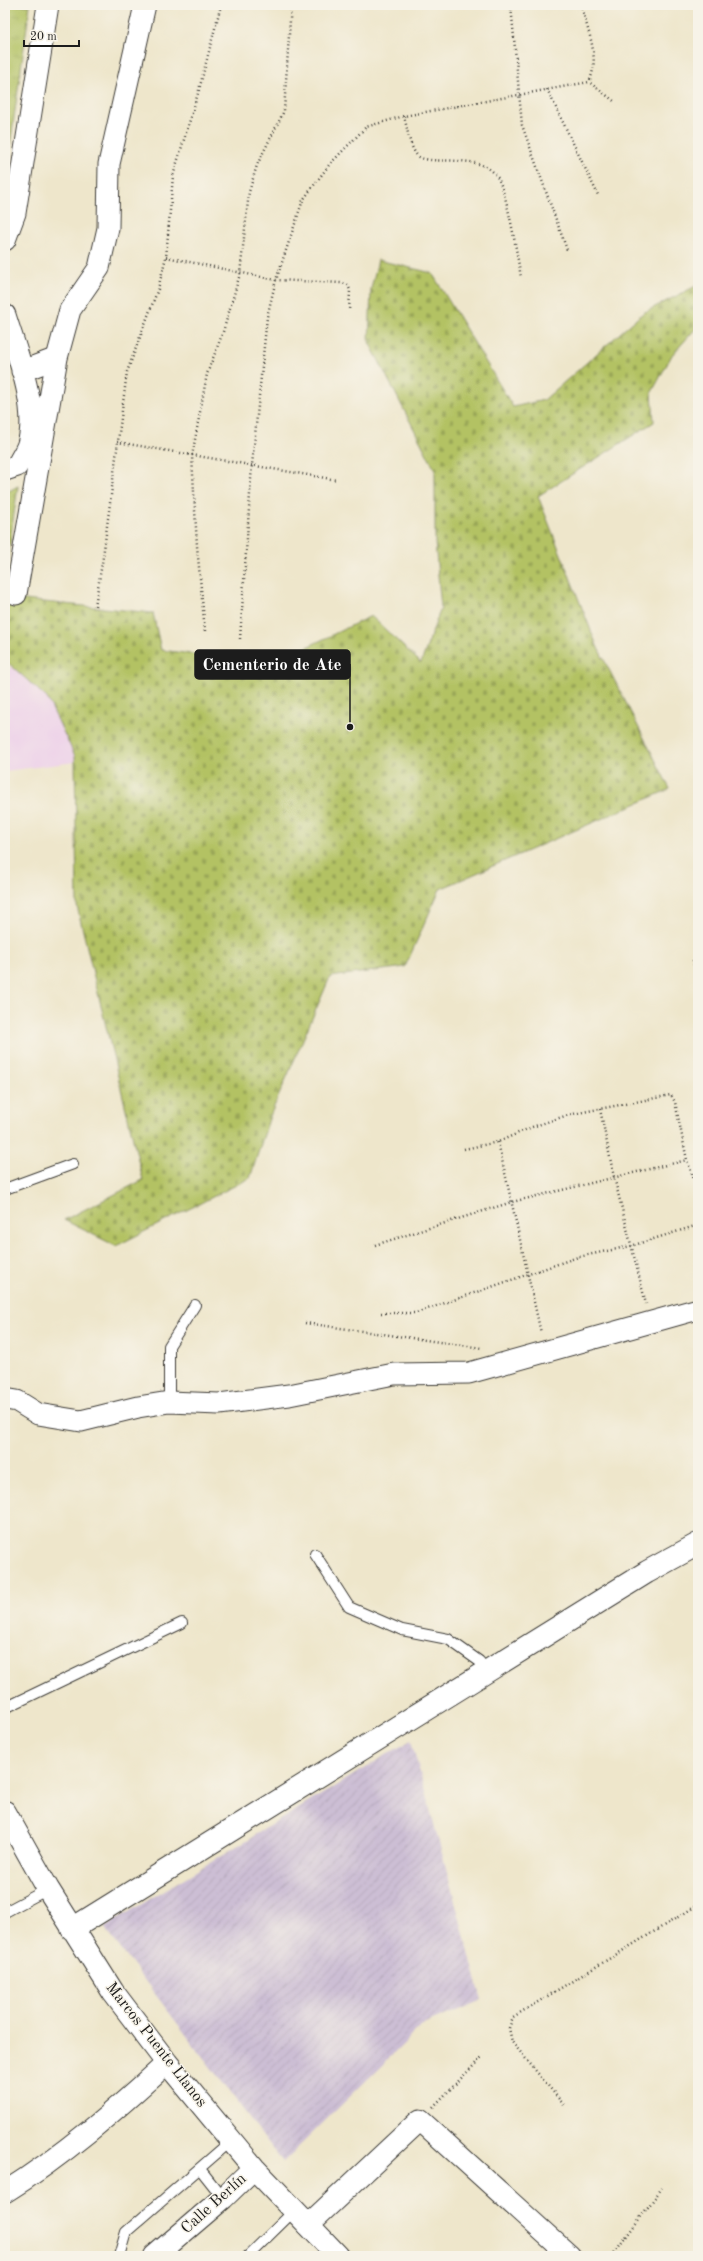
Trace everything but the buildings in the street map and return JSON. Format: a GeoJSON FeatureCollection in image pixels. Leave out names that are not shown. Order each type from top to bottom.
{"type":"FeatureCollection","features":[{"type":"Feature","properties":{"kind":"street"},"geometry":{"type":"LineString","coordinates":[[5,240],[15,213],[48,5]]}},
{"type":"Feature","properties":{"kind":"street"},"geometry":{"type":"LineString","coordinates":[[16,594],[57,358],[70,310],[99,268],[108,228],[109,164],[145,5]]}},
{"type":"Feature","properties":{"kind":"street"},"geometry":{"type":"LineString","coordinates":[[5,315],[22,371],[31,414],[28,443],[17,466],[5,470]]}},
{"type":"Feature","properties":{"kind":"street"},"geometry":{"type":"LineString","coordinates":[[22,371],[57,358]]}},
{"type":"Feature","properties":{"kind":"street"},"geometry":{"type":"LineString","coordinates":[[5,1399],[16,1401],[38,1414],[81,1421],[138,1407],[169,1402],[219,1404],[289,1395],[394,1374],[470,1372],[698,1309]]}},
{"type":"Feature","properties":{"kind":"street"},"geometry":{"type":"LineString","coordinates":[[72,1929],[648,1572],[698,1544]]}},
{"type":"Feature","properties":{"kind":"street","name":"Marcos Puente Llanos"},"geometry":{"type":"LineString","coordinates":[[5,1812],[48,1889],[113,1992],[167,2062],[254,2168],[338,2256]]}},
{"type":"Feature","properties":{"kind":"street"},"geometry":{"type":"LineString","coordinates":[[5,2192],[55,2158],[143,2085],[167,2062]]}},
{"type":"Feature","properties":{"kind":"street"},"geometry":{"type":"LineString","coordinates":[[302,2217],[420,2120],[570,2256]]}},
{"type":"Feature","properties":{"kind":"street","name":"Calle Berlín"},"geometry":{"type":"LineString","coordinates":[[155,2256],[224,2198],[254,2168]]}},
{"type":"Feature","properties":{"kind":"lane"},"geometry":{"type":"LineString","coordinates":[[5,1190],[73,1164]]}},
{"type":"Feature","properties":{"kind":"lane"},"geometry":{"type":"LineString","coordinates":[[169,1402],[169,1346],[195,1305]]}},
{"type":"Feature","properties":{"kind":"lane"},"geometry":{"type":"LineString","coordinates":[[315,1554],[349,1607],[402,1630],[448,1639],[479,1661],[488,1672]]}},
{"type":"Feature","properties":{"kind":"lane"},"geometry":{"type":"LineString","coordinates":[[5,1708],[182,1623]]}},
{"type":"Feature","properties":{"kind":"lane"},"geometry":{"type":"LineString","coordinates":[[5,1912],[48,1889]]}},
{"type":"Feature","properties":{"kind":"lane"},"geometry":{"type":"LineString","coordinates":[[119,2256],[126,2232],[231,2141]]}},
{"type":"Feature","properties":{"kind":"lane"},"geometry":{"type":"LineString","coordinates":[[200,2169],[224,2198]]}},
{"type":"Feature","properties":{"kind":"lane"},"geometry":{"type":"LineString","coordinates":[[248,2256],[302,2217]]}},
{"type":"Feature","properties":{"kind":"path"},"geometry":{"type":"LineString","coordinates":[[95,606],[103,557],[127,372],[158,290],[166,257],[173,176],[199,90],[221,5]]}},
{"type":"Feature","properties":{"kind":"path"},"geometry":{"type":"LineString","coordinates":[[205,631],[197,546],[192,456],[207,374],[223,332],[240,274],[249,192],[257,165],[284,111],[291,5]]}},
{"type":"Feature","properties":{"kind":"path"},"geometry":{"type":"LineString","coordinates":[[511,5],[516,39],[522,125],[567,250]]}},
{"type":"Feature","properties":{"kind":"path"},"geometry":{"type":"LineString","coordinates":[[582,5],[594,50],[594,72],[589,82]]}},
{"type":"Feature","properties":{"kind":"path"},"geometry":{"type":"LineString","coordinates":[[240,638],[252,465],[267,317],[276,280],[303,200],[329,165],[366,127],[404,116],[589,82],[614,100]]}},
{"type":"Feature","properties":{"kind":"path"},"geometry":{"type":"LineString","coordinates":[[547,89],[598,197]]}},
{"type":"Feature","properties":{"kind":"path"},"geometry":{"type":"LineString","coordinates":[[404,116],[416,154],[423,160],[465,160],[486,166],[496,174],[505,199],[521,277]]}},
{"type":"Feature","properties":{"kind":"path"},"geometry":{"type":"LineString","coordinates":[[166,257],[240,274],[276,280],[342,283],[348,285],[350,290],[349,311]]}},
{"type":"Feature","properties":{"kind":"path"},"geometry":{"type":"LineString","coordinates":[[117,442],[337,480]]}},
{"type":"Feature","properties":{"kind":"path"},"geometry":{"type":"LineString","coordinates":[[693,960],[698,985]]}},
{"type":"Feature","properties":{"kind":"path"},"geometry":{"type":"LineString","coordinates":[[464,1149],[498,1142],[532,1126],[568,1115],[671,1095],[675,1102],[688,1160],[698,1191]]}},
{"type":"Feature","properties":{"kind":"path"},"geometry":{"type":"LineString","coordinates":[[600,1109],[614,1177],[651,1322]]}},
{"type":"Feature","properties":{"kind":"path"},"geometry":{"type":"LineString","coordinates":[[498,1142],[545,1351]]}},
{"type":"Feature","properties":{"kind":"path"},"geometry":{"type":"LineString","coordinates":[[375,1244],[512,1202],[688,1160]]}},
{"type":"Feature","properties":{"kind":"path"},"geometry":{"type":"LineString","coordinates":[[381,1313],[416,1312],[578,1257],[631,1246],[698,1225]]}},
{"type":"Feature","properties":{"kind":"path"},"geometry":{"type":"LineString","coordinates":[[305,1323],[487,1349]]}},
{"type":"Feature","properties":{"kind":"path"},"geometry":{"type":"LineString","coordinates":[[564,2105],[512,2042],[509,2028],[513,2017],[698,1905]]}},
{"type":"Feature","properties":{"kind":"path"},"geometry":{"type":"LineString","coordinates":[[420,2120],[482,2057]]}},
{"type":"Feature","properties":{"kind":"path"},"geometry":{"type":"LineString","coordinates":[[612,2256],[662,2188]]}},
{"type":"Feature","properties":{"kind":"shaded area"},"geometry":{"type":"Polygon","coordinates":[[[12,667],[47,698],[75,756],[75,762],[5,771],[5,669],[12,667]]]}},
{"type":"Feature","properties":{"kind":"shaded area"},"geometry":{"type":"Polygon","coordinates":[[[411,1740],[482,2000],[423,2025],[283,2162],[104,1927],[411,1740]]]}},
{"type":"Feature","properties":{"kind":"green space"},"geometry":{"type":"Polygon","coordinates":[[[5,5],[30,5],[5,181],[5,5]]]}},
{"type":"Feature","properties":{"kind":"green space"},"geometry":{"type":"Polygon","coordinates":[[[378,260],[432,273],[513,407],[544,400],[643,313],[698,285],[698,326],[672,355],[652,392],[654,422],[538,496],[597,646],[670,789],[440,889],[405,967],[330,977],[270,1116],[250,1178],[116,1246],[64,1220],[143,1180],[77,906],[75,756],[47,698],[5,660],[5,598],[153,613],[161,650],[272,664],[371,616],[421,663],[441,608],[435,542],[435,470],[369,342],[371,289],[378,260]]]}},
{"type":"Feature","properties":{"kind":"green space"},"geometry":{"type":"Polygon","coordinates":[[[18,486],[5,576],[5,493],[18,486]]]}},
{"type":"Feature","properties":{"kind":"place","name":"Cementerio de Ate"},"geometry":{"type":"Point","coordinates":[350,727]}}]}
